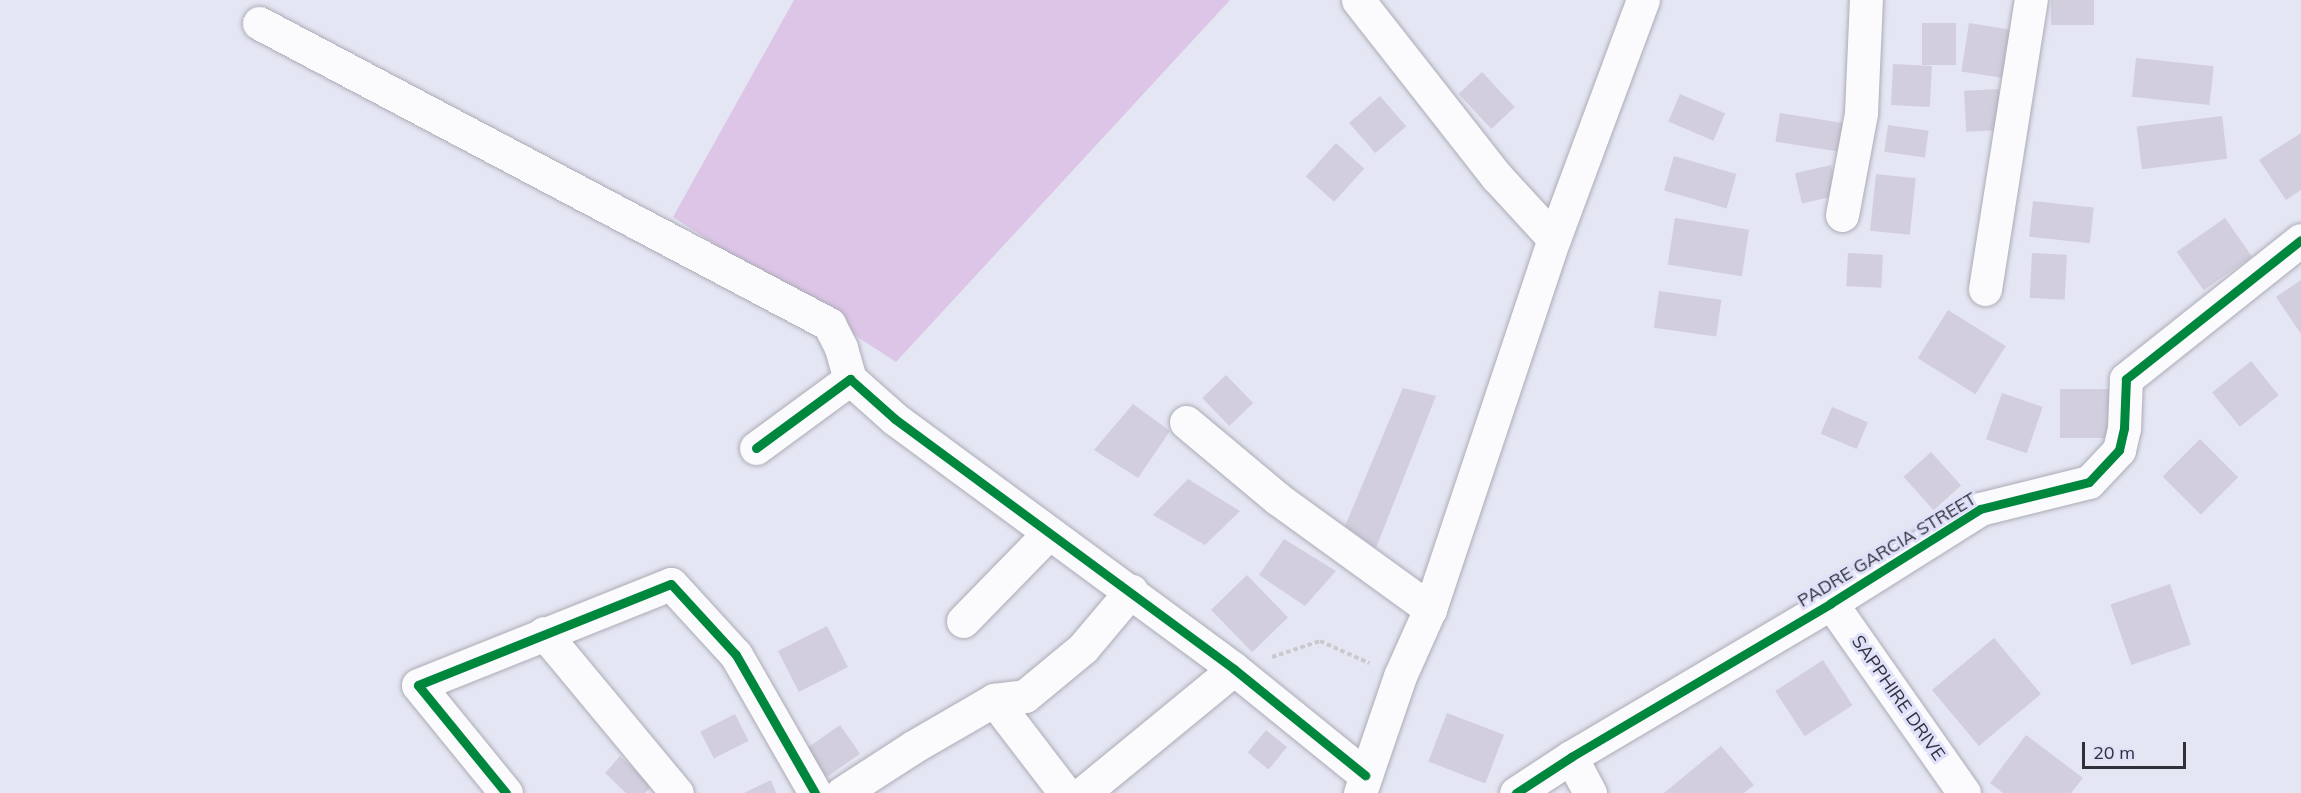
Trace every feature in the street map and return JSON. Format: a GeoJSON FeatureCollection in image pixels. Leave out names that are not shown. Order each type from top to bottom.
{"type":"FeatureCollection","features":[{"type":"Feature","properties":{"kind":"street"},"geometry":{"type":"LineString","coordinates":[[1358,0],[1497,177],[1554,239]]}},
{"type":"Feature","properties":{"kind":"street"},"geometry":{"type":"LineString","coordinates":[[259,23],[829,324],[841,348],[850,379],[895,419],[1234,669],[1363,784],[1400,676],[1430,609],[1554,239],[1643,0]]}},
{"type":"Feature","properties":{"kind":"street"},"geometry":{"type":"LineString","coordinates":[[1842,215],[1861,113],[1866,0]]}},
{"type":"Feature","properties":{"kind":"street"},"geometry":{"type":"LineString","coordinates":[[1984,289],[2031,0]]}},
{"type":"Feature","properties":{"kind":"street","name":"PADRE GARCIA STREET"},"geometry":{"type":"LineString","coordinates":[[1516,793],[1571,757],[1832,603],[1980,509],[2089,482],[2119,450],[2124,428],[2126,379],[2301,240]]}},
{"type":"Feature","properties":{"kind":"street"},"geometry":{"type":"LineString","coordinates":[[756,448],[850,379]]}},
{"type":"Feature","properties":{"kind":"street"},"geometry":{"type":"LineString","coordinates":[[1186,422],[1278,499],[1430,609]]}},
{"type":"Feature","properties":{"kind":"street"},"geometry":{"type":"LineString","coordinates":[[963,621],[1049,533]]}},
{"type":"Feature","properties":{"kind":"street"},"geometry":{"type":"LineString","coordinates":[[506,793],[417,685],[671,584],[736,655],[815,793]]}},
{"type":"Feature","properties":{"kind":"street"},"geometry":{"type":"LineString","coordinates":[[842,793],[913,747],[994,700],[1025,696],[1083,648],[1131,591]]}},
{"type":"Feature","properties":{"kind":"street","name":"SAPPHIRE DRIVE"},"geometry":{"type":"LineString","coordinates":[[1832,603],[1964,793]]}},
{"type":"Feature","properties":{"kind":"street"},"geometry":{"type":"LineString","coordinates":[[544,633],[677,793]]}},
{"type":"Feature","properties":{"kind":"street"},"geometry":{"type":"LineString","coordinates":[[1083,793],[1234,669]]}},
{"type":"Feature","properties":{"kind":"street"},"geometry":{"type":"LineString","coordinates":[[994,700],[1065,793]]}},
{"type":"Feature","properties":{"kind":"street"},"geometry":{"type":"LineString","coordinates":[[1571,757],[1590,793]]}},
{"type":"Feature","properties":{"kind":"path"},"geometry":{"type":"LineString","coordinates":[[1234,669],[1320,641],[1400,676]]}},
{"type":"Feature","properties":{"kind":"shaded area"},"geometry":{"type":"Polygon","coordinates":[[[794,0],[1230,0],[896,362],[673,217],[794,0]]]}},
{"type":"Feature","properties":{"kind":"building"},"geometry":{"type":"Polygon","coordinates":[[[2051,0],[2094,0],[2094,25],[2051,25],[2051,0]]]}},
{"type":"Feature","properties":{"kind":"building"},"geometry":{"type":"Polygon","coordinates":[[[1922,23],[1956,23],[1956,65],[1922,65],[1922,23]]]}},
{"type":"Feature","properties":{"kind":"building"},"geometry":{"type":"Polygon","coordinates":[[[1969,23],[2014,30],[2007,79],[1961,71],[1969,23]]]}},
{"type":"Feature","properties":{"kind":"building"},"geometry":{"type":"Polygon","coordinates":[[[2136,58],[2214,66],[2209,105],[2132,97],[2136,58]]]}},
{"type":"Feature","properties":{"kind":"building"},"geometry":{"type":"Polygon","coordinates":[[[1893,64],[1932,66],[1930,107],[1891,105],[1893,64]]]}},
{"type":"Feature","properties":{"kind":"building"},"geometry":{"type":"Polygon","coordinates":[[[1482,72],[1515,107],[1491,129],[1459,94],[1482,72]]]}},
{"type":"Feature","properties":{"kind":"building"},"geometry":{"type":"Polygon","coordinates":[[[1999,89],[2001,130],[1966,132],[1964,91],[1999,89]]]}},
{"type":"Feature","properties":{"kind":"building"},"geometry":{"type":"Polygon","coordinates":[[[1680,94],[1725,113],[1713,141],[1668,122],[1680,94]]]}},
{"type":"Feature","properties":{"kind":"building"},"geometry":{"type":"Polygon","coordinates":[[[1380,96],[1406,126],[1375,153],[1349,123],[1380,96]]]}},
{"type":"Feature","properties":{"kind":"building"},"geometry":{"type":"Polygon","coordinates":[[[1780,113],[1847,124],[1843,152],[1775,142],[1780,113]]]}},
{"type":"Feature","properties":{"kind":"building"},"geometry":{"type":"Polygon","coordinates":[[[2222,116],[2227,159],[2142,169],[2137,126],[2222,116]]]}},
{"type":"Feature","properties":{"kind":"building"},"geometry":{"type":"Polygon","coordinates":[[[1888,125],[1929,131],[1925,157],[1884,152],[1888,125]]]}},
{"type":"Feature","properties":{"kind":"building"},"geometry":{"type":"Polygon","coordinates":[[[2301,133],[2301,190],[2286,200],[2259,160],[2301,133]]]}},
{"type":"Feature","properties":{"kind":"building"},"geometry":{"type":"Polygon","coordinates":[[[1336,143],[1364,168],[1334,202],[1306,176],[1336,143]]]}},
{"type":"Feature","properties":{"kind":"building"},"geometry":{"type":"Polygon","coordinates":[[[1674,156],[1736,174],[1727,209],[1664,191],[1674,156]]]}},
{"type":"Feature","properties":{"kind":"building"},"geometry":{"type":"Polygon","coordinates":[[[1831,165],[1838,195],[1802,204],[1795,173],[1831,165]]]}},
{"type":"Feature","properties":{"kind":"building"},"geometry":{"type":"Polygon","coordinates":[[[1876,174],[1916,178],[1910,235],[1870,231],[1876,174]]]}},
{"type":"Feature","properties":{"kind":"building"},"geometry":{"type":"Polygon","coordinates":[[[2033,201],[2094,207],[2090,243],[2029,237],[2033,201]]]}},
{"type":"Feature","properties":{"kind":"building"},"geometry":{"type":"Polygon","coordinates":[[[1675,218],[1749,230],[1742,276],[1668,264],[1675,218]]]}},
{"type":"Feature","properties":{"kind":"building"},"geometry":{"type":"Polygon","coordinates":[[[2225,218],[2252,257],[2204,290],[2177,252],[2225,218]]]}},
{"type":"Feature","properties":{"kind":"building"},"geometry":{"type":"Polygon","coordinates":[[[1848,253],[1883,255],[1881,288],[1846,286],[1848,253]]]}},
{"type":"Feature","properties":{"kind":"building"},"geometry":{"type":"Polygon","coordinates":[[[2032,253],[2067,255],[2065,300],[2030,298],[2032,253]]]}},
{"type":"Feature","properties":{"kind":"building"},"geometry":{"type":"Polygon","coordinates":[[[2301,280],[2301,334],[2276,297],[2301,280]]]}},
{"type":"Feature","properties":{"kind":"building"},"geometry":{"type":"Polygon","coordinates":[[[1659,291],[1721,300],[1716,336],[1654,328],[1659,291]]]}},
{"type":"Feature","properties":{"kind":"building"},"geometry":{"type":"Polygon","coordinates":[[[1948,310],[2006,346],[1975,394],[1918,358],[1948,310]]]}},
{"type":"Feature","properties":{"kind":"building"},"geometry":{"type":"Polygon","coordinates":[[[2251,361],[2279,395],[2240,427],[2212,392],[2251,361]]]}},
{"type":"Feature","properties":{"kind":"building"},"geometry":{"type":"Polygon","coordinates":[[[1226,375],[1253,403],[1229,426],[1202,398],[1226,375]]]}},
{"type":"Feature","properties":{"kind":"building"},"geometry":{"type":"Polygon","coordinates":[[[1403,388],[1436,396],[1376,548],[1345,526],[1403,388]]]}},
{"type":"Feature","properties":{"kind":"building"},"geometry":{"type":"Polygon","coordinates":[[[2060,389],[2110,389],[2110,438],[2060,438],[2060,389]]]}},
{"type":"Feature","properties":{"kind":"building"},"geometry":{"type":"Polygon","coordinates":[[[2002,393],[2043,407],[2027,453],[1986,439],[2002,393]]]}},
{"type":"Feature","properties":{"kind":"building"},"geometry":{"type":"Polygon","coordinates":[[[1133,404],[1170,431],[1138,478],[1094,450],[1133,404]]]}},
{"type":"Feature","properties":{"kind":"building"},"geometry":{"type":"Polygon","coordinates":[[[1832,407],[1868,422],[1857,449],[1821,434],[1832,407]]]}},
{"type":"Feature","properties":{"kind":"building"},"geometry":{"type":"Polygon","coordinates":[[[2200,439],[2238,477],[2201,515],[2163,476],[2200,439]]]}},
{"type":"Feature","properties":{"kind":"building"},"geometry":{"type":"Polygon","coordinates":[[[1931,452],[1961,485],[1934,510],[1904,477],[1931,452]]]}},
{"type":"Feature","properties":{"kind":"building"},"geometry":{"type":"Polygon","coordinates":[[[1188,479],[1240,511],[1205,545],[1153,515],[1188,479]]]}},
{"type":"Feature","properties":{"kind":"building"},"geometry":{"type":"Polygon","coordinates":[[[1284,539],[1336,571],[1305,606],[1259,575],[1284,539]]]}},
{"type":"Feature","properties":{"kind":"building"},"geometry":{"type":"Polygon","coordinates":[[[1247,575],[1288,617],[1252,652],[1211,610],[1247,575]]]}},
{"type":"Feature","properties":{"kind":"building"},"geometry":{"type":"Polygon","coordinates":[[[2170,584],[2191,645],[2131,665],[2110,605],[2170,584]]]}},
{"type":"Feature","properties":{"kind":"building"},"geometry":{"type":"Polygon","coordinates":[[[827,626],[848,667],[799,692],[778,651],[827,626]]]}},
{"type":"Feature","properties":{"kind":"building"},"geometry":{"type":"Polygon","coordinates":[[[1994,638],[2041,694],[1979,746],[1932,690],[1994,638]]]}},
{"type":"Feature","properties":{"kind":"building"},"geometry":{"type":"Polygon","coordinates":[[[1823,660],[1852,705],[1805,736],[1775,691],[1823,660]]]}},
{"type":"Feature","properties":{"kind":"building"},"geometry":{"type":"Polygon","coordinates":[[[1447,713],[1504,735],[1485,783],[1428,762],[1447,713]]]}},
{"type":"Feature","properties":{"kind":"building"},"geometry":{"type":"Polygon","coordinates":[[[735,714],[749,741],[714,758],[700,732],[735,714]]]}},
{"type":"Feature","properties":{"kind":"building"},"geometry":{"type":"Polygon","coordinates":[[[840,725],[860,754],[826,777],[806,749],[840,725]]]}},
{"type":"Feature","properties":{"kind":"building"},"geometry":{"type":"Polygon","coordinates":[[[1266,730],[1287,747],[1269,770],[1248,753],[1266,730]]]}},
{"type":"Feature","properties":{"kind":"building"},"geometry":{"type":"Polygon","coordinates":[[[2026,735],[2083,778],[2071,793],[2003,793],[1990,783],[2026,735]]]}},
{"type":"Feature","properties":{"kind":"building"},"geometry":{"type":"Polygon","coordinates":[[[1721,746],[1754,785],[1744,793],[1664,793],[1721,746]]]}},
{"type":"Feature","properties":{"kind":"building"},"geometry":{"type":"Polygon","coordinates":[[[620,756],[652,786],[645,793],[626,793],[605,773],[620,756]]]}},
{"type":"Feature","properties":{"kind":"building"},"geometry":{"type":"Polygon","coordinates":[[[771,780],[776,793],[744,793],[771,780]]]}},
{"type":"Feature","properties":{"kind":"cycle path"},"geometry":{"type":"LineString","coordinates":[[1516,793],[1571,757],[1831,603],[1980,509],[2089,482],[2119,450],[2124,428],[2126,379],[2301,240]]}},
{"type":"Feature","properties":{"kind":"cycle path"},"geometry":{"type":"LineString","coordinates":[[756,448],[850,379],[895,419],[1234,669],[1365,775]]}},
{"type":"Feature","properties":{"kind":"cycle path"},"geometry":{"type":"LineString","coordinates":[[506,793],[418,685],[671,584],[736,655],[815,793]]}}]}
